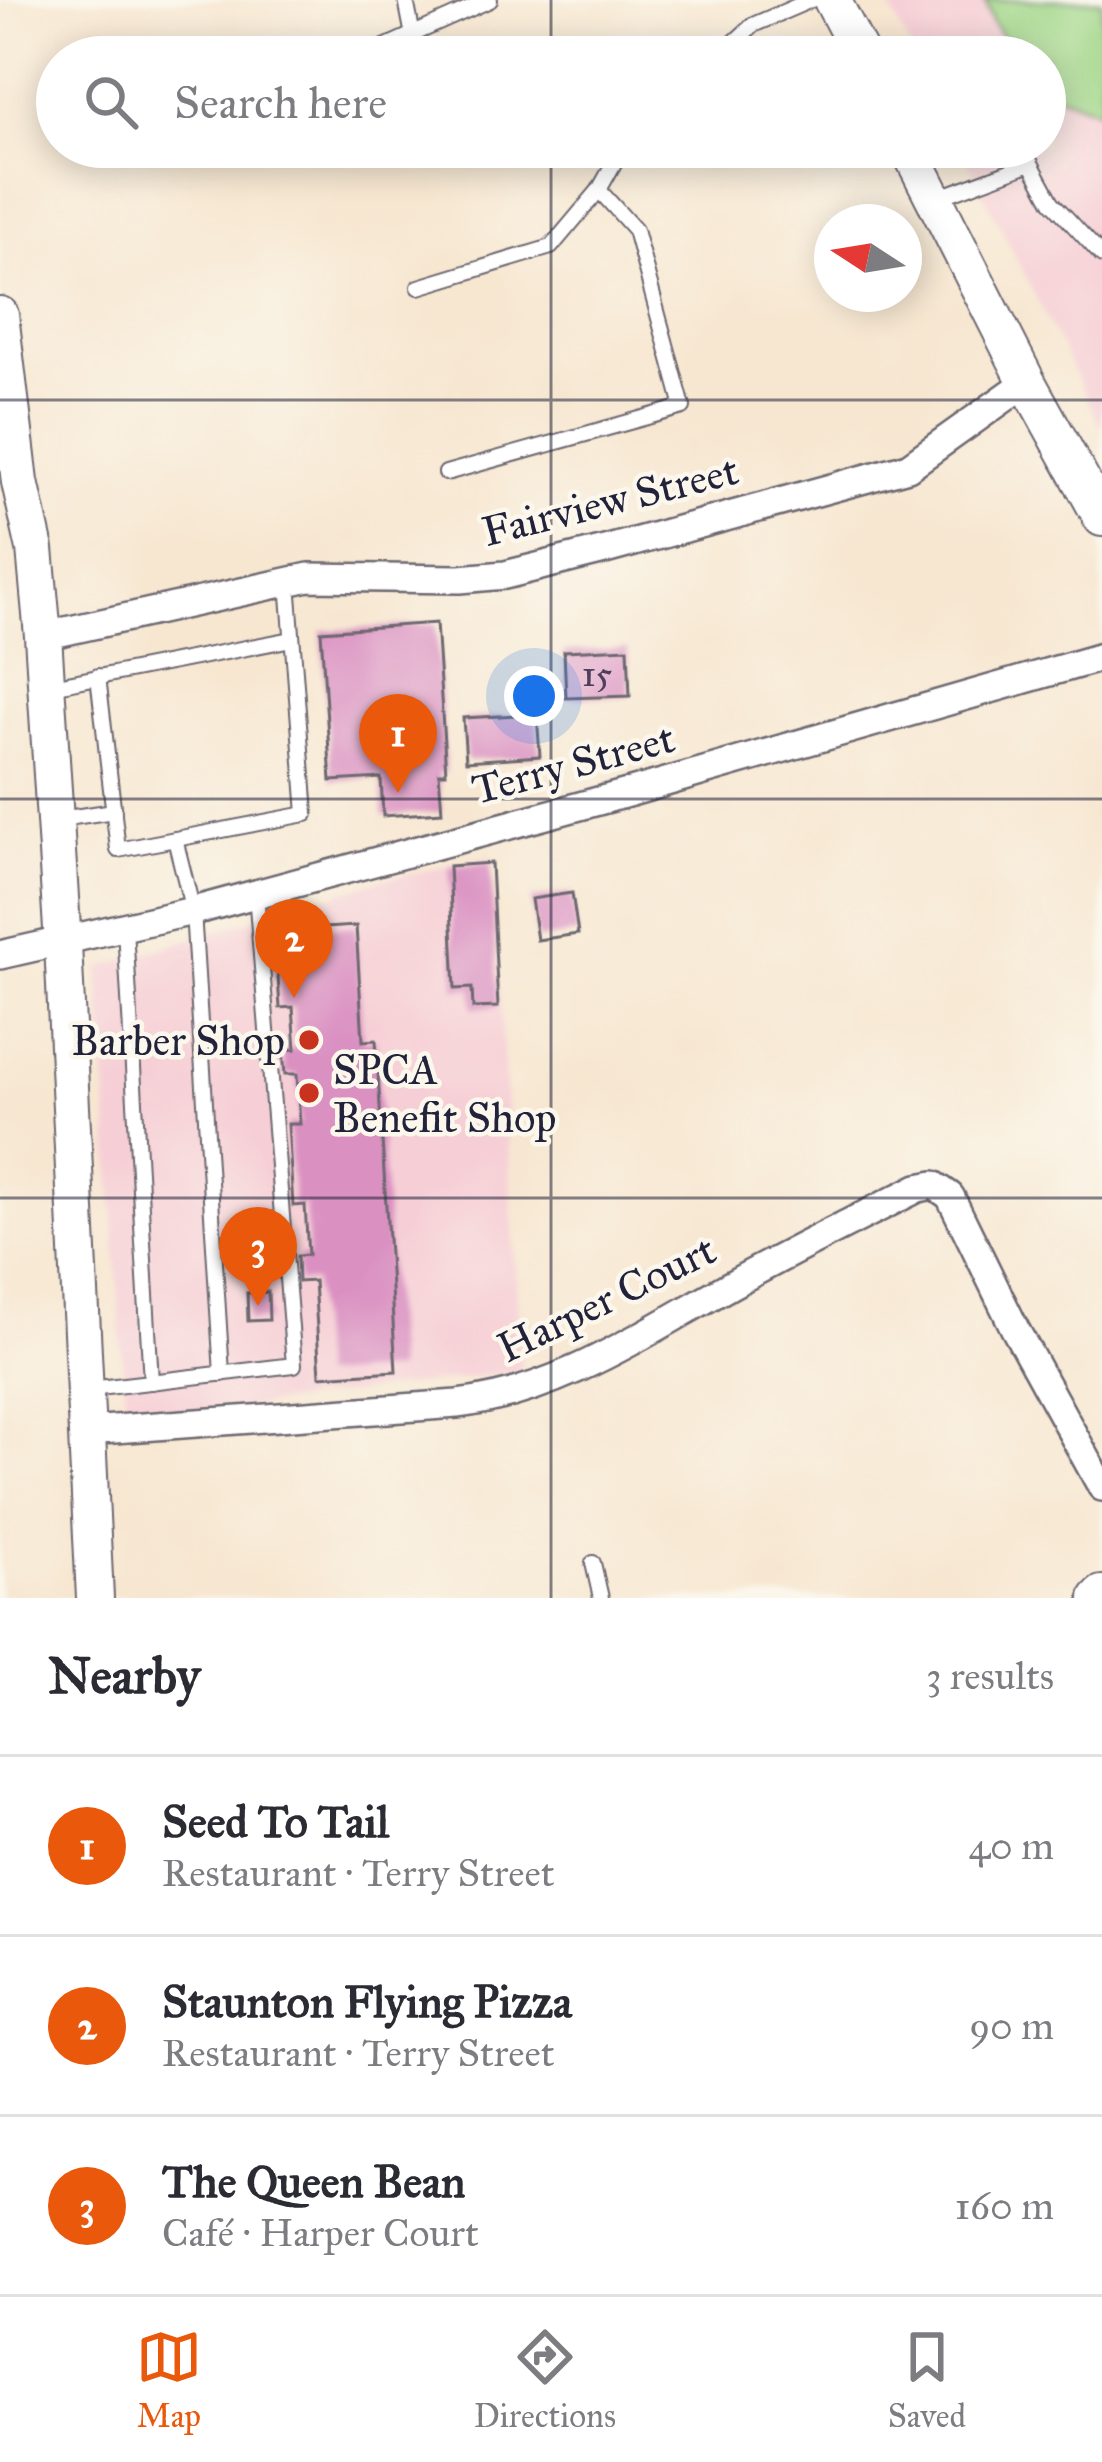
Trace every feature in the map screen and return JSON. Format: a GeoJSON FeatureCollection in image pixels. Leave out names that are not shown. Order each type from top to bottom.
{"type":"FeatureCollection","features":[{"type":"Feature","properties":{"kind":"main road"},"geometry":{"type":"LineString","coordinates":[[832,0],[851,36]]}},
{"type":"Feature","properties":{"kind":"main road"},"geometry":{"type":"LineString","coordinates":[[919,168],[1102,518]]}},
{"type":"Feature","properties":{"kind":"main road"},"geometry":{"type":"LineString","coordinates":[[0,315],[8,421],[35,549],[43,636],[95,1598]]}},
{"type":"Feature","properties":{"kind":"street","name":"Fairview Street"},"geometry":{"type":"LineString","coordinates":[[43,636],[288,582],[334,575],[460,579],[505,575],[605,550],[908,467],[1027,382]]}},
{"type":"Feature","properties":{"kind":"street","name":"Terry Street"},"geometry":{"type":"LineString","coordinates":[[0,955],[193,911],[1102,656]]}},
{"type":"Feature","properties":{"kind":"street","name":"Harper Court"},"geometry":{"type":"LineString","coordinates":[[86,1431],[457,1404],[504,1396],[550,1381],[926,1185],[939,1186],[950,1196],[1015,1329],[1102,1487]]}},
{"type":"Feature","properties":{"kind":"lane"},"geometry":{"type":"LineString","coordinates":[[406,0],[413,36],[490,0]]}},
{"type":"Feature","properties":{"kind":"lane"},"geometry":{"type":"LineString","coordinates":[[741,36],[753,25],[811,0]]}},
{"type":"Feature","properties":{"kind":"lane"},"geometry":{"type":"LineString","coordinates":[[419,287],[551,247],[611,168]]}},
{"type":"Feature","properties":{"kind":"lane"},"geometry":{"type":"LineString","coordinates":[[935,199],[1020,168]]}},
{"type":"Feature","properties":{"kind":"lane"},"geometry":{"type":"LineString","coordinates":[[1033,168],[1052,202],[1102,256]]}},
{"type":"Feature","properties":{"kind":"lane"},"geometry":{"type":"LineString","coordinates":[[446,473],[683,407],[635,230],[599,190]]}},
{"type":"Feature","properties":{"kind":"lane"},"geometry":{"type":"LineString","coordinates":[[98,676],[118,850],[306,814],[288,582]]}},
{"type":"Feature","properties":{"kind":"lane"},"geometry":{"type":"LineString","coordinates":[[46,687],[292,639]]}},
{"type":"Feature","properties":{"kind":"lane"},"geometry":{"type":"LineString","coordinates":[[56,820],[114,811]]}},
{"type":"Feature","properties":{"kind":"lane"},"geometry":{"type":"LineString","coordinates":[[175,839],[193,911],[222,1374]]}},
{"type":"Feature","properties":{"kind":"lane"},"geometry":{"type":"LineString","coordinates":[[85,1390],[294,1365],[256,893]]}},
{"type":"Feature","properties":{"kind":"lane"},"geometry":{"type":"LineString","coordinates":[[125,928],[152,1382]]}},
{"type":"Feature","properties":{"kind":"lane"},"geometry":{"type":"LineString","coordinates":[[593,1563],[601,1598]]}},
{"type":"Feature","properties":{"kind":"shaded area"},"geometry":{"type":"Polygon","coordinates":[[[886,0],[1102,0],[1102,428],[971,168],[1066,168],[1066,36],[904,36],[886,0]]]}},
{"type":"Feature","properties":{"kind":"shaded area"},"geometry":{"type":"Polygon","coordinates":[[[492,856],[521,1371],[126,1423],[99,968],[376,881],[492,856]]]}},
{"type":"Feature","properties":{"kind":"green space"},"geometry":{"type":"Polygon","coordinates":[[[985,0],[1102,0],[1102,112],[1066,98],[1066,36],[1002,36],[985,0]]]}},
{"type":"Feature","properties":{"kind":"building"},"geometry":{"type":"Polygon","coordinates":[[[436,623],[446,773],[439,773],[442,812],[383,816],[381,778],[331,781],[321,631],[436,623]]]}},
{"type":"Feature","properties":{"kind":"building"},"geometry":{"type":"Polygon","coordinates":[[[628,648],[630,696],[566,698],[564,651],[628,648]]]}},
{"type":"Feature","properties":{"kind":"building"},"geometry":{"type":"Polygon","coordinates":[[[537,714],[540,756],[466,761],[463,718],[537,714]]]}},
{"type":"Feature","properties":{"kind":"building"},"geometry":{"type":"Polygon","coordinates":[[[491,863],[498,1007],[473,1008],[472,988],[455,989],[449,866],[491,863]]]}},
{"type":"Feature","properties":{"kind":"building"},"geometry":{"type":"Polygon","coordinates":[[[572,893],[578,934],[537,940],[531,899],[572,893]]]}},
{"type":"Feature","properties":{"kind":"building"},"geometry":{"type":"Polygon","coordinates":[[[356,926],[363,1041],[376,1040],[396,1371],[320,1376],[314,1281],[298,1282],[297,1256],[308,1255],[305,1205],[293,1206],[288,1124],[300,1124],[297,1074],[285,1074],[283,1050],[296,1049],[293,1007],[280,1008],[275,931],[356,926]]]}},
{"type":"Feature","properties":{"kind":"building"},"geometry":{"type":"Polygon","coordinates":[[[268,1292],[269,1320],[248,1321],[247,1293],[268,1292]]]}},
{"type":"Feature","properties":{"kind":"place","name":"Seed To Tail"},"geometry":{"type":"Point","coordinates":[398,793]}},
{"type":"Feature","properties":{"kind":"place","name":"Staunton Flying Pizza"},"geometry":{"type":"Point","coordinates":[294,998]}},
{"type":"Feature","properties":{"kind":"place","name":"Barber Shop"},"geometry":{"type":"Point","coordinates":[309,1040]}},
{"type":"Feature","properties":{"kind":"place","name":"SPCA Benefit Shop"},"geometry":{"type":"Point","coordinates":[309,1093]}},
{"type":"Feature","properties":{"kind":"place","name":"The Queen Bean"},"geometry":{"type":"Point","coordinates":[258,1306]}}]}
